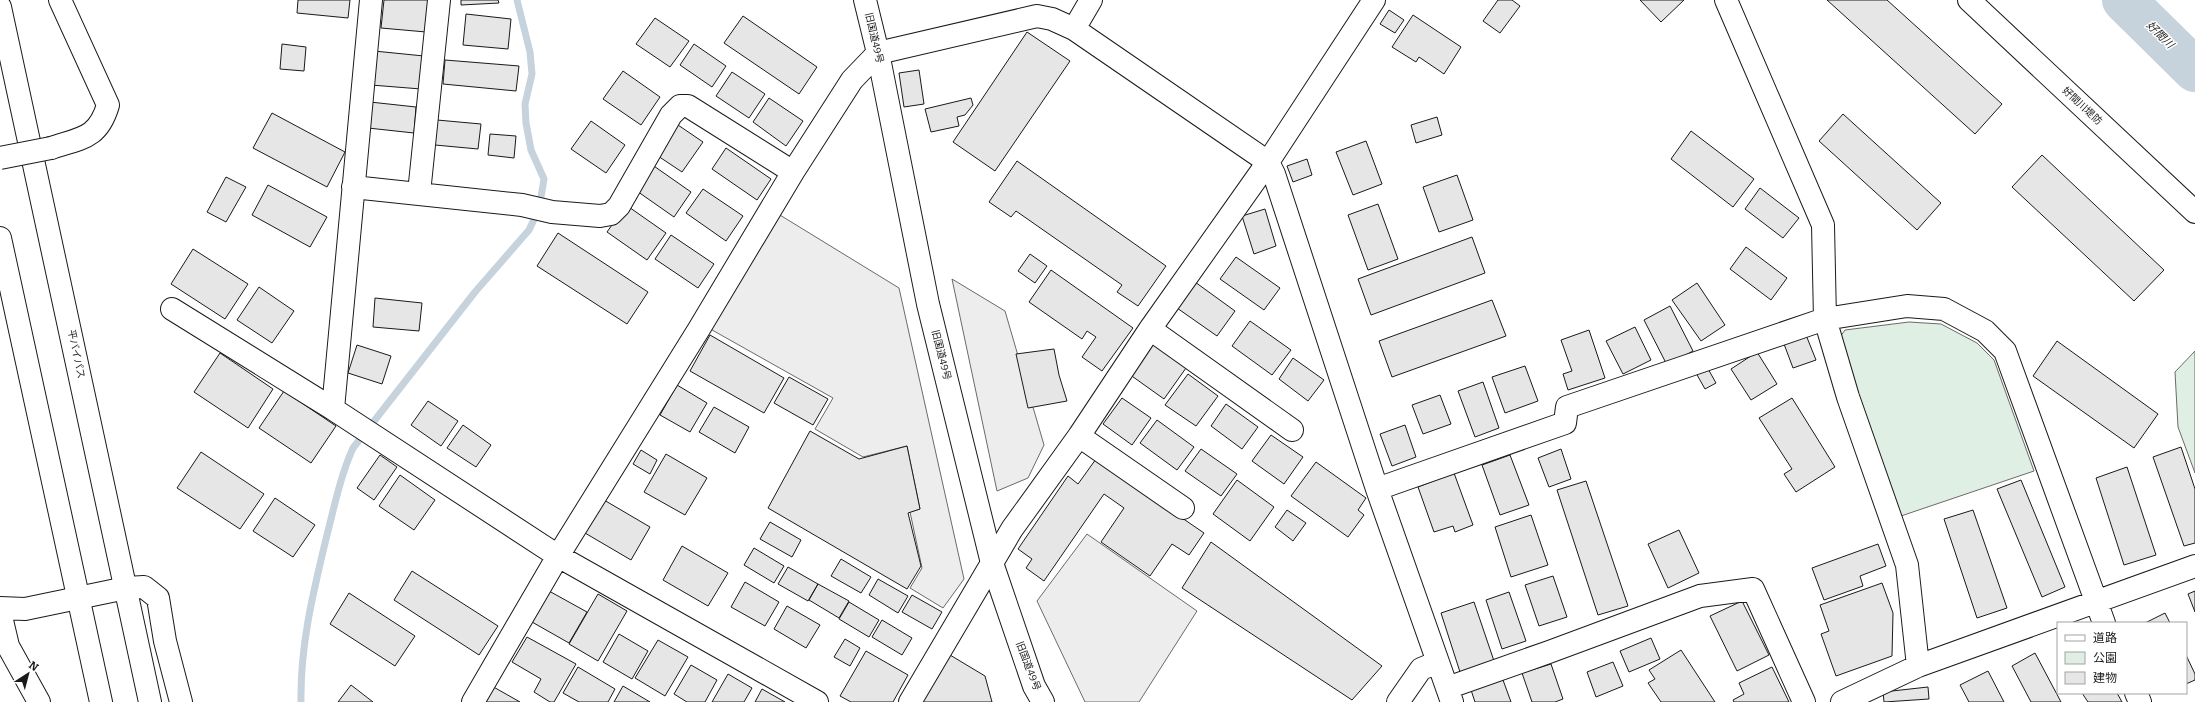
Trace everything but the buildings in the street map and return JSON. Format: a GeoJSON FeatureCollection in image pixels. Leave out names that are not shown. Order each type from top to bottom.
{"type":"FeatureCollection","features":[{"type":"Feature","properties":{"kind":"main road"},"geometry":{"type":"LineString","coordinates":[[0,158],[51,148],[90,135],[103,121],[108,105],[60,0]]}},
{"type":"Feature","properties":{"kind":"main road"},"geometry":{"type":"LineString","coordinates":[[333,409],[371,0]]}},
{"type":"Feature","properties":{"kind":"main road"},"geometry":{"type":"LineString","coordinates":[[419,194],[439,0]]}},
{"type":"Feature","properties":{"kind":"main road","name":"旧国道49号"},"geometry":{"type":"LineString","coordinates":[[865,0],[878,53],[928,304],[992,563],[1034,686],[1043,702]]}},
{"type":"Feature","properties":{"kind":"main road"},"geometry":{"type":"LineString","coordinates":[[1074,29],[1091,0]]}},
{"type":"Feature","properties":{"kind":"main road"},"geometry":{"type":"LineString","coordinates":[[910,702],[1012,530],[1079,436],[1150,329],[1268,162],[1374,0]]}},
{"type":"Feature","properties":{"kind":"main road"},"geometry":{"type":"LineString","coordinates":[[1726,0],[1823,225],[1825,319],[1848,397],[1907,565],[1918,666]]}},
{"type":"Feature","properties":{"kind":"main road","name":"好間川堤防"},"geometry":{"type":"LineString","coordinates":[[1969,0],[2195,212]]}},
{"type":"Feature","properties":{"kind":"main road","name":"平バイパス"},"geometry":{"type":"LineString","coordinates":[[0,7],[150,702]]}},
{"type":"Feature","properties":{"kind":"main road"},"geometry":{"type":"LineString","coordinates":[[473,702],[558,556],[700,329],[793,172],[852,80],[878,53],[1037,16],[1052,19],[1074,29],[1268,162],[1274,174],[1377,489],[1449,695],[1549,652],[1700,596],[1753,589],[1804,702]]}},
{"type":"Feature","properties":{"kind":"main road"},"geometry":{"type":"LineString","coordinates":[[353,187],[522,205],[552,212],[600,216],[611,214],[618,206],[671,115],[680,106],[688,106],[793,172]]}},
{"type":"Feature","properties":{"kind":"main road"},"geometry":{"type":"LineString","coordinates":[[0,238],[80,599],[101,702]]}},
{"type":"Feature","properties":{"kind":"main road"},"geometry":{"type":"LineString","coordinates":[[1377,489],[1565,422],[1567,407],[1825,319],[1908,306],[1944,309],[1985,331],[2005,351],[2095,602],[2104,622]]}},
{"type":"Feature","properties":{"kind":"main road"},"geometry":{"type":"LineString","coordinates":[[172,309],[373,434],[558,556],[817,702]]}},
{"type":"Feature","properties":{"kind":"main road"},"geometry":{"type":"LineString","coordinates":[[1150,329],[1292,430]]}},
{"type":"Feature","properties":{"kind":"main road"},"geometry":{"type":"LineString","coordinates":[[1079,436],[1183,508]]}},
{"type":"Feature","properties":{"kind":"main road"},"geometry":{"type":"LineString","coordinates":[[1842,702],[1918,666],[2195,566]]}},
{"type":"Feature","properties":{"kind":"main road"},"geometry":{"type":"LineString","coordinates":[[0,608],[25,608],[80,599],[126,588],[144,587],[158,598],[165,641],[181,702]]}},
{"type":"Feature","properties":{"kind":"main road"},"geometry":{"type":"LineString","coordinates":[[0,612],[8,646],[39,702]]}},
{"type":"Feature","properties":{"kind":"main road"},"geometry":{"type":"LineString","coordinates":[[1398,702],[1421,669],[1438,662]]}},
{"type":"Feature","properties":{"kind":"green space"},"geometry":{"type":"Polygon","coordinates":[[[1909,322],[1941,324],[1977,343],[1994,360],[2034,471],[1898,517],[1840,337],[1845,330],[1909,322]]]}},
{"type":"Feature","properties":{"kind":"green space"},"geometry":{"type":"Polygon","coordinates":[[[2195,351],[2195,473],[2178,427],[2175,372],[2195,351]]]}},
{"type":"Feature","properties":{"kind":"shaded area"},"geometry":{"type":"Polygon","coordinates":[[[775,212],[899,288],[964,579],[943,608],[910,588],[922,568],[910,512],[920,509],[907,446],[863,457],[815,429],[833,398],[705,326],[775,212]]]}},
{"type":"Feature","properties":{"kind":"shaded area"},"geometry":{"type":"Polygon","coordinates":[[[952,279],[1005,311],[1044,445],[1028,478],[997,491],[952,279]]]}},
{"type":"Feature","properties":{"kind":"shaded area"},"geometry":{"type":"Polygon","coordinates":[[[1087,534],[1197,611],[1139,702],[1085,702],[1037,601],[1087,534]]]}},
{"type":"Feature","properties":{"kind":"waterway"},"geometry":{"type":"LineString","coordinates":[[301,702],[301,681],[305,640],[312,600],[344,470],[353,448],[475,292],[529,230],[539,209],[544,179],[531,150],[526,123],[525,104],[532,74],[530,52],[517,0]]}},
{"type":"Feature","properties":{"kind":"waterway","name":"好間川"},"geometry":{"type":"LineString","coordinates":[[2124,0],[2195,70]]}}]}
